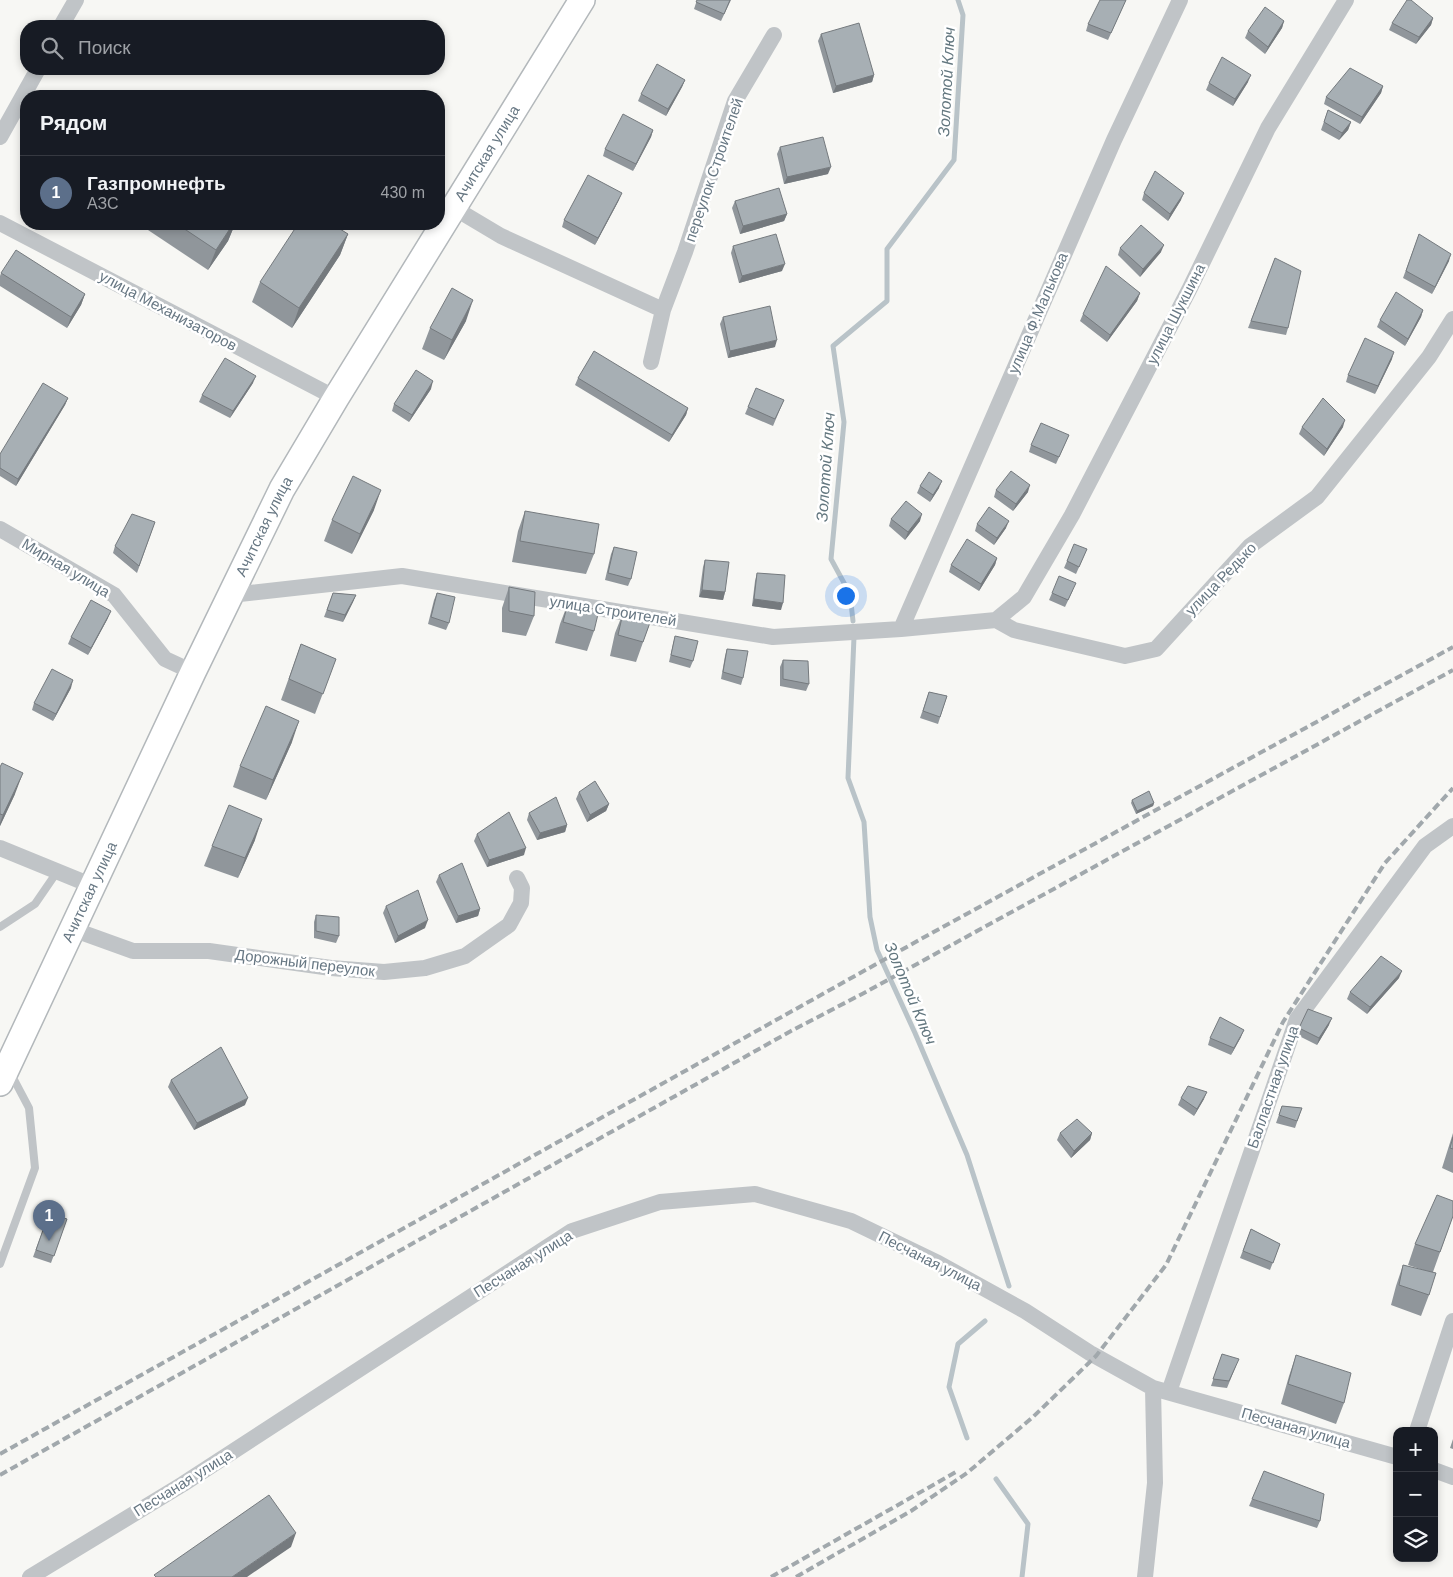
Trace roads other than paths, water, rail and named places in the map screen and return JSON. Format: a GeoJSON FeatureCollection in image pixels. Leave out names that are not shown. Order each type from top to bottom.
{"type":"FeatureCollection","features":[{"type":"Feature","properties":{"kind":"main road","name":"Ачитская улица"},"geometry":{"type":"LineString","coordinates":[[445,222],[582,0]]}},
{"type":"Feature","properties":{"kind":"main road","name":"Ачитская улица"},"geometry":{"type":"LineString","coordinates":[[4,1075],[193,672],[282,489],[440,230]]}},
{"type":"Feature","properties":{"kind":"street"},"geometry":{"type":"LineString","coordinates":[[64,20],[76,0]]}},
{"type":"Feature","properties":{"kind":"street","name":"улица Ф.Малькова"},"geometry":{"type":"LineString","coordinates":[[901,629],[1110,149],[1180,0]]}},
{"type":"Feature","properties":{"kind":"street","name":"улица Шукшина"},"geometry":{"type":"LineString","coordinates":[[996,620],[1024,597],[1072,516],[1189,290],[1268,128],[1346,0]]}},
{"type":"Feature","properties":{"kind":"street","name":"переулок Строителей"},"geometry":{"type":"LineString","coordinates":[[651,362],[663,310],[685,252],[735,101],[774,35]]}},
{"type":"Feature","properties":{"kind":"street"},"geometry":{"type":"LineString","coordinates":[[26,90],[35,75]]}},
{"type":"Feature","properties":{"kind":"street"},"geometry":{"type":"LineString","coordinates":[[0,137],[20,101]]}},
{"type":"Feature","properties":{"kind":"street"},"geometry":{"type":"LineString","coordinates":[[454,208],[501,236],[663,310]]}},
{"type":"Feature","properties":{"kind":"street","name":"улица Механизаторов"},"geometry":{"type":"LineString","coordinates":[[0,223],[336,398]]}},
{"type":"Feature","properties":{"kind":"street","name":"улица Редько"},"geometry":{"type":"LineString","coordinates":[[996,620],[1014,630],[1125,656],[1156,649],[1250,546],[1318,497],[1429,357],[1453,319]]}},
{"type":"Feature","properties":{"kind":"street","name":"Мирная улица"},"geometry":{"type":"LineString","coordinates":[[0,529],[114,595],[165,659],[193,672]]}},
{"type":"Feature","properties":{"kind":"street","name":"улица Строителей"},"geometry":{"type":"LineString","coordinates":[[231,595],[402,576],[773,637],[901,629],[996,620]]}},
{"type":"Feature","properties":{"kind":"street","name":"Балластная улица"},"geometry":{"type":"LineString","coordinates":[[1161,1390],[1297,1019],[1425,846],[1453,826]]}},
{"type":"Feature","properties":{"kind":"street"},"geometry":{"type":"LineString","coordinates":[[0,848],[93,886]]}},
{"type":"Feature","properties":{"kind":"street","name":"Дорожный переулок"},"geometry":{"type":"LineString","coordinates":[[72,929],[134,951],[209,951],[330,968],[384,972],[426,968],[464,956],[509,925],[520,903],[522,888],[516,878]]}},
{"type":"Feature","properties":{"kind":"street","name":"Песчаная улица"},"geometry":{"type":"LineString","coordinates":[[30,1577],[182,1484],[572,1231],[660,1202],[755,1194],[851,1221],[955,1272],[1025,1311],[1090,1353],[1161,1390],[1393,1455]]}},
{"type":"Feature","properties":{"kind":"street"},"geometry":{"type":"LineString","coordinates":[[1418,1427],[1453,1321]]}},
{"type":"Feature","properties":{"kind":"street"},"geometry":{"type":"LineString","coordinates":[[1145,1577],[1155,1483],[1161,1390]]}},
{"type":"Feature","properties":{"kind":"street"},"geometry":{"type":"LineString","coordinates":[[1438,1471],[1453,1477]]}},
{"type":"Feature","properties":{"kind":"lane"},"geometry":{"type":"LineString","coordinates":[[0,927],[35,904],[58,872]]}},
{"type":"Feature","properties":{"kind":"lane"},"geometry":{"type":"LineString","coordinates":[[0,1264],[35,1168],[28,1108],[4,1075]]}},
{"type":"Feature","properties":{"kind":"waterway","name":"Золотой Ключ"},"geometry":{"type":"LineString","coordinates":[[853,621],[850,594],[831,559],[844,422],[833,346],[887,301],[887,249],[954,160],[963,15],[958,0]]}},
{"type":"Feature","properties":{"kind":"waterway","name":"Золотой Ключ"},"geometry":{"type":"LineString","coordinates":[[854,637],[848,778],[864,822],[870,917],[877,950],[967,1155],[1009,1286]]}},
{"type":"Feature","properties":{"kind":"waterway","name":"Золотой Ключ"},"geometry":{"type":"LineString","coordinates":[[967,1438],[949,1387],[958,1344],[985,1321]]}},
{"type":"Feature","properties":{"kind":"waterway","name":"Золотой Ключ"},"geometry":{"type":"LineString","coordinates":[[996,1479],[1028,1524],[1022,1577]]}},
{"type":"Feature","properties":{"kind":"railway"},"geometry":{"type":"LineString","coordinates":[[0,1454],[921,939],[1453,647]]}},
{"type":"Feature","properties":{"kind":"railway"},"geometry":{"type":"LineString","coordinates":[[0,1475],[791,1031],[864,993],[1453,670]]}},
{"type":"Feature","properties":{"kind":"railway"},"geometry":{"type":"LineString","coordinates":[[796,1577],[911,1511],[967,1473],[1033,1417],[1096,1356],[1166,1265],[1283,1022],[1385,863],[1453,788]]}},
{"type":"Feature","properties":{"kind":"railway"},"geometry":{"type":"LineString","coordinates":[[771,1577],[956,1472]]}},
{"type":"Feature","properties":{"kind":"place","name":"Газпромнефть"},"geometry":{"type":"Point","coordinates":[49,1241]}}]}
